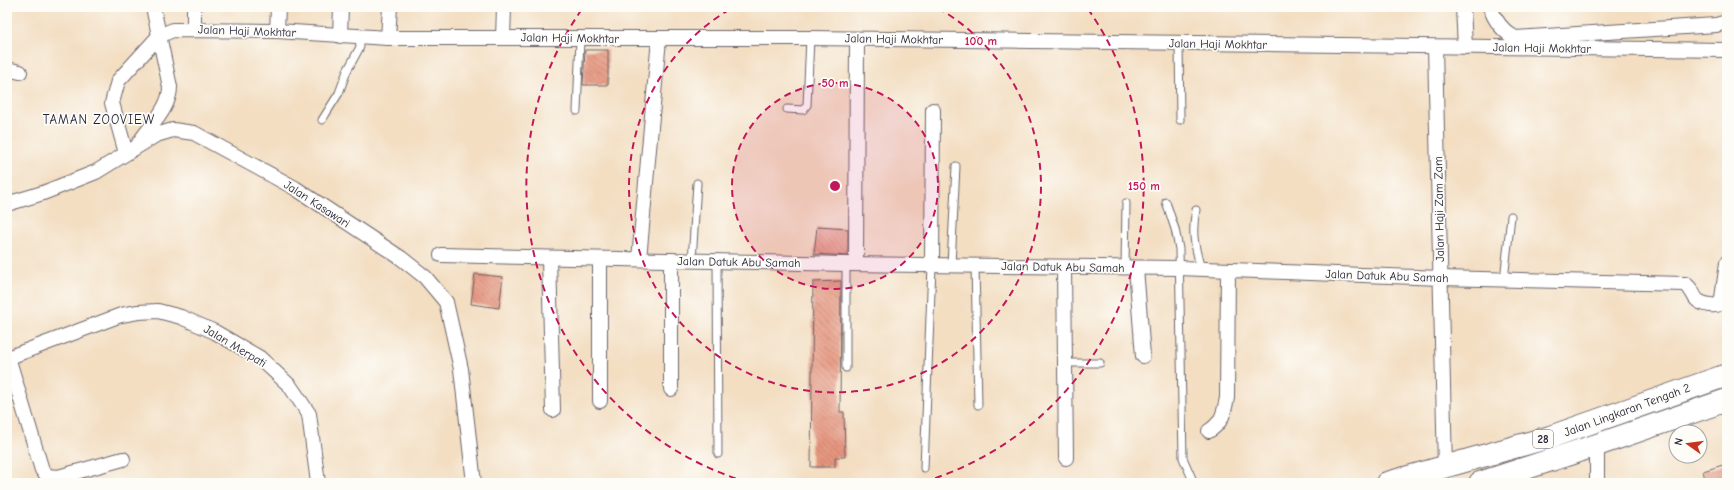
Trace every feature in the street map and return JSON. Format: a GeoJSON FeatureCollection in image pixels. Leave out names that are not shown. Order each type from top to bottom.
{"type":"FeatureCollection","features":[{"type":"Feature","properties":{"kind":"highway","name":"Jalan Lingkaran Tengah 2"},"geometry":{"type":"LineString","coordinates":[[1387,483],[1445,468],[1550,437],[1727,375]]}},
{"type":"Feature","properties":{"kind":"highway","name":"Jalan Lingkaran Tengah 2"},"geometry":{"type":"LineString","coordinates":[[1488,482],[1727,400]]}},
{"type":"Feature","properties":{"kind":"street"},"geometry":{"type":"LineString","coordinates":[[131,150],[166,105],[170,96],[170,87],[153,7]]}},
{"type":"Feature","properties":{"kind":"street"},"geometry":{"type":"LineString","coordinates":[[194,7],[194,29]]}},
{"type":"Feature","properties":{"kind":"street"},"geometry":{"type":"LineString","coordinates":[[277,31],[278,7]]}},
{"type":"Feature","properties":{"kind":"street"},"geometry":{"type":"LineString","coordinates":[[340,36],[341,7]]}},
{"type":"Feature","properties":{"kind":"street"},"geometry":{"type":"LineString","coordinates":[[388,38],[390,7]]}},
{"type":"Feature","properties":{"kind":"street"},"geometry":{"type":"LineString","coordinates":[[503,38],[504,7]]}},
{"type":"Feature","properties":{"kind":"street"},"geometry":{"type":"LineString","coordinates":[[1463,7],[1465,47]]}},
{"type":"Feature","properties":{"kind":"street"},"geometry":{"type":"LineString","coordinates":[[1490,7],[1493,16],[1504,32],[1515,38],[1716,25],[1727,22]]}},
{"type":"Feature","properties":{"kind":"street","name":"Jalan Haji Mokhtar"},"geometry":{"type":"LineString","coordinates":[[159,36],[173,30],[194,29],[277,31],[388,38],[810,38],[1727,50]]}},
{"type":"Feature","properties":{"kind":"street"},"geometry":{"type":"LineString","coordinates":[[131,150],[112,103],[118,81],[159,36]]}},
{"type":"Feature","properties":{"kind":"street"},"geometry":{"type":"LineString","coordinates":[[639,259],[659,39]]}},
{"type":"Feature","properties":{"kind":"street"},"geometry":{"type":"LineString","coordinates":[[851,264],[857,39]]}},
{"type":"Feature","properties":{"kind":"street","name":"Jalan Haji Zam Zam"},"geometry":{"type":"LineString","coordinates":[[1435,47],[1445,468]]}},
{"type":"Feature","properties":{"kind":"street"},"geometry":{"type":"LineString","coordinates":[[932,266],[933,110]]}},
{"type":"Feature","properties":{"kind":"street","name":"Jalan Kasawari"},"geometry":{"type":"LineString","coordinates":[[7,204],[43,193],[96,172],[156,135],[173,130],[194,133],[295,188],[401,258],[425,277],[446,302],[461,369],[474,483]]}},
{"type":"Feature","properties":{"kind":"street","name":"Jalan Datuk Abu Samah"},"geometry":{"type":"LineString","coordinates":[[441,255],[932,266],[975,265],[1179,268],[1440,278],[1685,284],[1690,288],[1696,300],[1702,304],[1716,306],[1720,303],[1722,298],[1727,263]]}},
{"type":"Feature","properties":{"kind":"street"},"geometry":{"type":"LineString","coordinates":[[549,258],[554,410]]}},
{"type":"Feature","properties":{"kind":"street"},"geometry":{"type":"LineString","coordinates":[[600,259],[600,401]]}},
{"type":"Feature","properties":{"kind":"street"},"geometry":{"type":"LineString","coordinates":[[671,260],[671,389]]}},
{"type":"Feature","properties":{"kind":"street"},"geometry":{"type":"LineString","coordinates":[[1064,267],[1066,458]]}},
{"type":"Feature","properties":{"kind":"street"},"geometry":{"type":"LineString","coordinates":[[1130,268],[1143,356]]}},
{"type":"Feature","properties":{"kind":"street"},"geometry":{"type":"LineString","coordinates":[[1209,431],[1221,421],[1227,398],[1228,270]]}},
{"type":"Feature","properties":{"kind":"street","name":"Jalan Merpati"},"geometry":{"type":"LineString","coordinates":[[7,357],[121,315],[158,311],[180,316],[215,332],[260,358],[290,386],[309,414],[318,483]]}},
{"type":"Feature","properties":{"kind":"street"},"geometry":{"type":"LineString","coordinates":[[7,357],[42,470],[48,476],[58,478],[123,459]]}},
{"type":"Feature","properties":{"kind":"street"},"geometry":{"type":"LineString","coordinates":[[1597,483],[1598,445]]}},
{"type":"Feature","properties":{"kind":"lane"},"geometry":{"type":"LineString","coordinates":[[322,120],[339,92],[347,71],[360,48],[359,36]]}},
{"type":"Feature","properties":{"kind":"lane"},"geometry":{"type":"LineString","coordinates":[[787,109],[803,110],[807,105],[810,38]]}},
{"type":"Feature","properties":{"kind":"lane"},"geometry":{"type":"LineString","coordinates":[[577,111],[580,39]]}},
{"type":"Feature","properties":{"kind":"lane"},"geometry":{"type":"LineString","coordinates":[[1179,43],[1180,120]]}},
{"type":"Feature","properties":{"kind":"lane"},"geometry":{"type":"LineString","coordinates":[[951,265],[956,166]]}},
{"type":"Feature","properties":{"kind":"lane"},"geometry":{"type":"LineString","coordinates":[[692,261],[696,183]]}},
{"type":"Feature","properties":{"kind":"lane"},"geometry":{"type":"LineString","coordinates":[[1166,202],[1175,229],[1179,249],[1183,458],[1194,483]]}},
{"type":"Feature","properties":{"kind":"lane"},"geometry":{"type":"LineString","coordinates":[[1126,203],[1130,268]]}},
{"type":"Feature","properties":{"kind":"lane"},"geometry":{"type":"LineString","coordinates":[[1196,210],[1193,225],[1193,241],[1202,269]]}},
{"type":"Feature","properties":{"kind":"lane"},"geometry":{"type":"LineString","coordinates":[[1504,280],[1511,216]]}},
{"type":"Feature","properties":{"kind":"lane"},"geometry":{"type":"LineString","coordinates":[[717,261],[718,454]]}},
{"type":"Feature","properties":{"kind":"lane"},"geometry":{"type":"LineString","coordinates":[[846,368],[851,264]]}},
{"type":"Feature","properties":{"kind":"lane"},"geometry":{"type":"LineString","coordinates":[[975,265],[978,405]]}},
{"type":"Feature","properties":{"kind":"lane"},"geometry":{"type":"LineString","coordinates":[[924,468],[932,266]]}},
{"type":"Feature","properties":{"kind":"lane"},"geometry":{"type":"LineString","coordinates":[[1065,363],[1100,363]]}},
{"type":"Feature","properties":{"kind":"building"},"geometry":{"type":"Polygon","coordinates":[[[585,50],[608,50],[608,85],[583,85],[585,50]]]}},
{"type":"Feature","properties":{"kind":"building"},"geometry":{"type":"Polygon","coordinates":[[[817,227],[848,229],[848,256],[814,254],[817,227]]]}},
{"type":"Feature","properties":{"kind":"building"},"geometry":{"type":"Polygon","coordinates":[[[475,274],[503,277],[499,308],[471,304],[475,274]]]}},
{"type":"Feature","properties":{"kind":"building"},"geometry":{"type":"Polygon","coordinates":[[[841,281],[840,412],[844,412],[845,457],[835,457],[835,467],[811,467],[813,282],[841,281]]]}},
{"type":"Feature","properties":{"kind":"building"},"geometry":{"type":"Polygon","coordinates":[[[1723,465],[1727,483],[1706,483],[1703,471],[1723,465]]]}},
{"type":"Feature","properties":{"kind":"district","name":"TAMAN ZOOVIEW"},"geometry":{"type":"Point","coordinates":[99,119]}}]}
